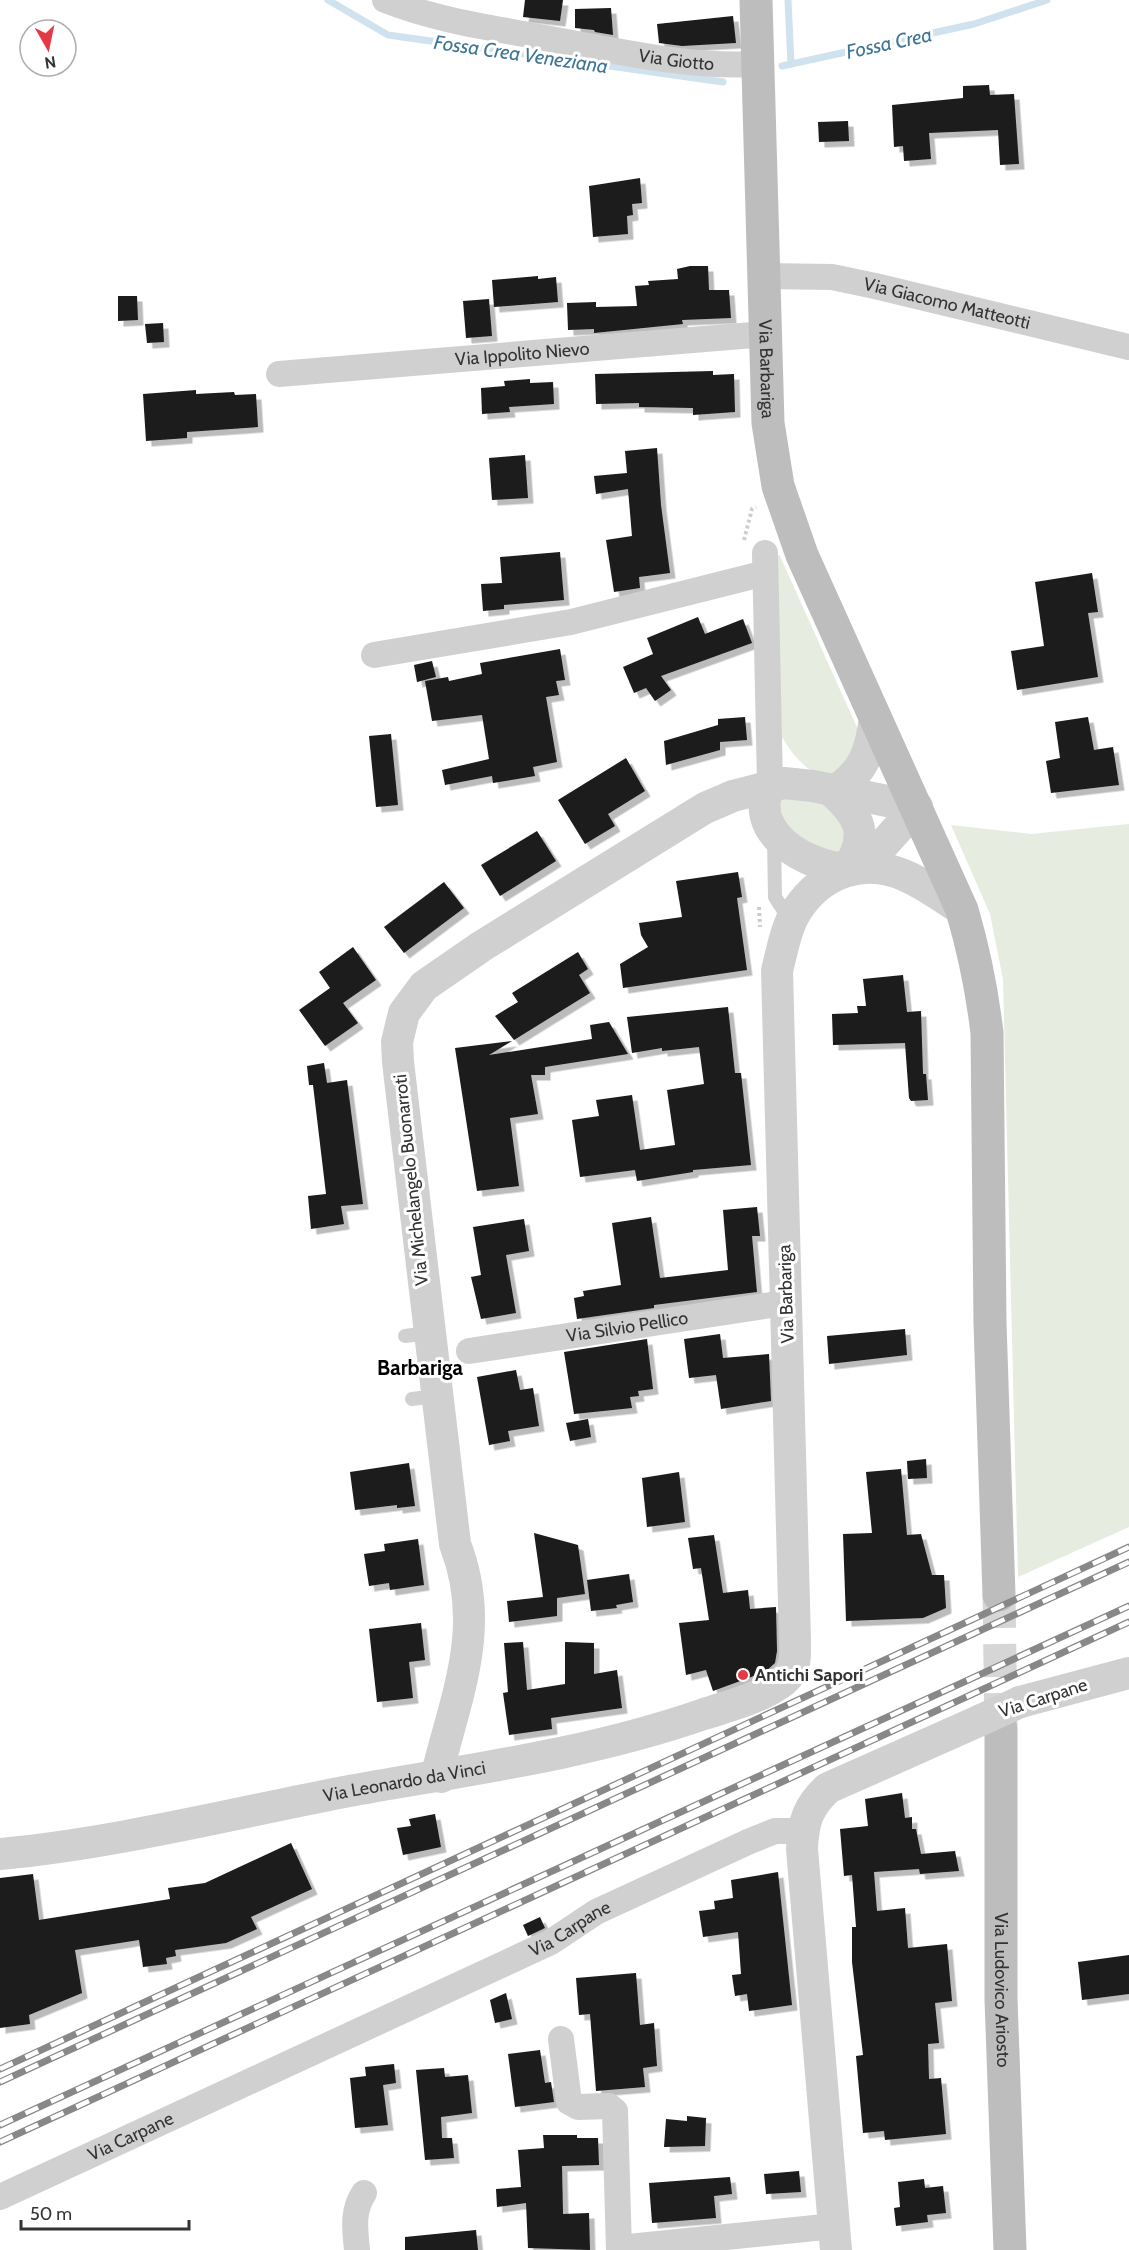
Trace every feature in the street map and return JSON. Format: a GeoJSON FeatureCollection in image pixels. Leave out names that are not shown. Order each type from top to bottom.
{"type":"FeatureCollection","features":[{"type":"Feature","properties":{"kind":"main road","name":"Via Barbariga"},"geometry":{"type":"LineString","coordinates":[[756,0],[768,423],[778,486],[802,555],[962,910],[977,960],[987,1033],[990,1323],[999,1595]]}},
{"type":"Feature","properties":{"kind":"main road","name":"Via Ludovico Ariosto"},"geometry":{"type":"LineString","coordinates":[[987,1726],[1001,1999],[1010,2250]]}},
{"type":"Feature","properties":{"kind":"street","name":"Via Giotto"},"geometry":{"type":"LineString","coordinates":[[386,0],[436,17],[606,49],[680,61],[735,65],[758,64]]}},
{"type":"Feature","properties":{"kind":"street","name":"Via Giacomo Matteotti"},"geometry":{"type":"LineString","coordinates":[[764,276],[832,277],[1129,347]]}},
{"type":"Feature","properties":{"kind":"street","name":"Via Ippolito Nievo"},"geometry":{"type":"LineString","coordinates":[[279,374],[765,334]]}},
{"type":"Feature","properties":{"kind":"street"},"geometry":{"type":"LineString","coordinates":[[375,656],[571,622],[765,563],[770,784],[764,801],[766,815],[774,831],[785,846],[799,855],[828,867],[855,868],[906,876],[962,910]]}},
{"type":"Feature","properties":{"kind":"street"},"geometry":{"type":"LineString","coordinates":[[833,792],[848,783],[866,760],[871,747],[875,717]]}},
{"type":"Feature","properties":{"kind":"street"},"geometry":{"type":"LineString","coordinates":[[770,784],[800,784],[917,807]]}},
{"type":"Feature","properties":{"kind":"street","name":"Via Michelangelo Buonarroti"},"geometry":{"type":"LineString","coordinates":[[441,1777],[439,1766],[468,1661],[471,1629],[462,1560],[455,1544],[424,1398],[416,1334],[422,1254],[398,1062],[399,1032],[404,1013],[412,999],[424,986],[482,946],[705,808],[770,784]]}},
{"type":"Feature","properties":{"kind":"street"},"geometry":{"type":"LineString","coordinates":[[833,792],[848,805],[858,823],[861,836],[854,859],[855,868]]}},
{"type":"Feature","properties":{"kind":"street","name":"Via Barbariga"},"geometry":{"type":"LineString","coordinates":[[794,1668],[777,971],[791,922],[798,908],[811,895],[855,868],[917,807]]}},
{"type":"Feature","properties":{"kind":"street","name":"Via Silvio Pellico"},"geometry":{"type":"LineString","coordinates":[[469,1351],[771,1305],[786,1300]]}},
{"type":"Feature","properties":{"kind":"street","name":"Via Leonardo da Vinci"},"geometry":{"type":"LineString","coordinates":[[0,1854],[61,1848],[312,1798],[549,1757],[650,1733],[750,1698],[783,1681],[794,1668]]}},
{"type":"Feature","properties":{"kind":"street","name":"Via Carpane"},"geometry":{"type":"LineString","coordinates":[[0,2197],[551,1942],[596,1912],[750,1841],[775,1832],[803,1831],[809,1807],[828,1788],[987,1726],[1020,1702],[1129,1673]]}},
{"type":"Feature","properties":{"kind":"street"},"geometry":{"type":"LineString","coordinates":[[561,2039],[569,2102],[578,2107],[609,2106],[616,2115],[619,2249],[835,2238],[814,2004],[803,1831]]}},
{"type":"Feature","properties":{"kind":"street"},"geometry":{"type":"LineString","coordinates":[[357,2250],[354,2217],[364,2193]]}},
{"type":"Feature","properties":{"kind":"lane"},"geometry":{"type":"LineString","coordinates":[[774,831],[773,890],[776,903],[791,922]]}},
{"type":"Feature","properties":{"kind":"path"},"geometry":{"type":"LineString","coordinates":[[762,504],[752,509],[744,540],[765,563]]}},
{"type":"Feature","properties":{"kind":"path"},"geometry":{"type":"LineString","coordinates":[[759,903],[760,936]]}},
{"type":"Feature","properties":{"kind":"shaded area"},"geometry":{"type":"Polygon","coordinates":[[[779,554],[860,734],[861,744],[846,764],[840,771],[828,775],[812,771],[804,765],[782,737],[774,568],[779,554]]]}},
{"type":"Feature","properties":{"kind":"shaded area"},"geometry":{"type":"Polygon","coordinates":[[[784,794],[827,804],[851,837],[836,856],[804,843],[790,831],[782,812],[780,798],[784,794]]]}},
{"type":"Feature","properties":{"kind":"shaded area"},"geometry":{"type":"Polygon","coordinates":[[[1129,824],[1129,1527],[1018,1577],[1003,979],[990,914],[951,825],[1031,834],[1129,824]]]}},
{"type":"Feature","properties":{"kind":"building"},"geometry":{"type":"Polygon","coordinates":[[[525,0],[563,0],[560,21],[523,17],[525,0]]]}},
{"type":"Feature","properties":{"kind":"building"},"geometry":{"type":"Polygon","coordinates":[[[611,8],[613,35],[575,28],[575,9],[611,8]]]}},
{"type":"Feature","properties":{"kind":"building"},"geometry":{"type":"Polygon","coordinates":[[[733,16],[736,43],[682,46],[659,43],[657,24],[733,16]]]}},
{"type":"Feature","properties":{"kind":"building"},"geometry":{"type":"Polygon","coordinates":[[[989,85],[990,95],[1014,94],[1019,164],[1000,165],[998,130],[929,133],[931,159],[904,161],[903,146],[894,147],[892,105],[963,98],[963,86],[989,85]]]}},
{"type":"Feature","properties":{"kind":"building"},"geometry":{"type":"Polygon","coordinates":[[[848,121],[849,141],[819,142],[818,122],[848,121]]]}},
{"type":"Feature","properties":{"kind":"building"},"geometry":{"type":"Polygon","coordinates":[[[640,178],[642,203],[632,204],[633,215],[627,216],[628,234],[593,237],[589,186],[640,178]]]}},
{"type":"Feature","properties":{"kind":"building"},"geometry":{"type":"Polygon","coordinates":[[[708,266],[709,290],[729,290],[731,318],[682,320],[683,324],[594,333],[594,329],[568,330],[567,303],[596,302],[596,307],[637,306],[635,286],[649,285],[648,281],[678,279],[677,269],[708,266]]]}},
{"type":"Feature","properties":{"kind":"building"},"geometry":{"type":"Polygon","coordinates":[[[538,276],[538,279],[556,277],[558,302],[494,307],[492,280],[538,276]]]}},
{"type":"Feature","properties":{"kind":"building"},"geometry":{"type":"Polygon","coordinates":[[[118,296],[137,296],[138,320],[118,321],[118,296]]]}},
{"type":"Feature","properties":{"kind":"building"},"geometry":{"type":"Polygon","coordinates":[[[489,299],[492,336],[466,338],[463,301],[489,299]]]}},
{"type":"Feature","properties":{"kind":"building"},"geometry":{"type":"Polygon","coordinates":[[[163,323],[164,342],[147,343],[145,324],[163,323]]]}},
{"type":"Feature","properties":{"kind":"building"},"geometry":{"type":"Polygon","coordinates":[[[713,371],[713,375],[734,374],[735,412],[693,415],[693,408],[639,407],[639,403],[596,404],[595,374],[713,371]]]}},
{"type":"Feature","properties":{"kind":"building"},"geometry":{"type":"Polygon","coordinates":[[[530,379],[530,383],[553,382],[554,404],[509,407],[510,412],[482,414],[481,388],[505,386],[504,381],[530,379]]]}},
{"type":"Feature","properties":{"kind":"building"},"geometry":{"type":"Polygon","coordinates":[[[196,390],[196,394],[234,392],[235,395],[256,394],[258,427],[187,432],[187,438],[146,441],[143,394],[196,390]]]}},
{"type":"Feature","properties":{"kind":"building"},"geometry":{"type":"Polygon","coordinates":[[[657,448],[661,505],[670,573],[639,577],[640,588],[614,592],[606,540],[632,536],[628,489],[596,494],[594,476],[627,473],[625,451],[657,448]]]}},
{"type":"Feature","properties":{"kind":"building"},"geometry":{"type":"Polygon","coordinates":[[[525,455],[528,498],[492,500],[489,458],[525,455]]]}},
{"type":"Feature","properties":{"kind":"building"},"geometry":{"type":"Polygon","coordinates":[[[560,552],[564,600],[504,605],[504,609],[483,611],[481,584],[502,583],[500,557],[560,552]]]}},
{"type":"Feature","properties":{"kind":"building"},"geometry":{"type":"Polygon","coordinates":[[[1092,573],[1098,612],[1088,613],[1098,677],[1017,690],[1011,651],[1044,646],[1035,582],[1092,573]]]}},
{"type":"Feature","properties":{"kind":"building"},"geometry":{"type":"Polygon","coordinates":[[[698,617],[705,634],[743,619],[752,643],[661,676],[671,690],[655,701],[646,688],[634,693],[623,667],[653,654],[647,638],[698,617]]]}},
{"type":"Feature","properties":{"kind":"building"},"geometry":{"type":"Polygon","coordinates":[[[560,649],[565,680],[556,681],[559,695],[546,697],[557,762],[533,767],[535,776],[493,783],[492,776],[445,785],[442,770],[489,759],[482,715],[432,721],[425,681],[448,677],[449,681],[482,674],[480,663],[560,649]]]}},
{"type":"Feature","properties":{"kind":"building"},"geometry":{"type":"Polygon","coordinates":[[[432,661],[436,677],[417,682],[414,665],[432,661]]]}},
{"type":"Feature","properties":{"kind":"building"},"geometry":{"type":"Polygon","coordinates":[[[745,717],[747,740],[720,742],[720,750],[666,765],[664,741],[718,725],[718,719],[745,717]]]}},
{"type":"Feature","properties":{"kind":"building"},"geometry":{"type":"Polygon","coordinates":[[[1088,717],[1094,750],[1113,747],[1119,785],[1051,793],[1046,761],[1060,758],[1055,722],[1088,717]]]}},
{"type":"Feature","properties":{"kind":"building"},"geometry":{"type":"Polygon","coordinates":[[[391,734],[398,805],[376,807],[369,736],[391,734]]]}},
{"type":"Feature","properties":{"kind":"building"},"geometry":{"type":"Polygon","coordinates":[[[626,758],[645,791],[608,814],[615,826],[585,844],[558,800],[626,758]]]}},
{"type":"Feature","properties":{"kind":"building"},"geometry":{"type":"Polygon","coordinates":[[[537,831],[556,861],[500,896],[481,865],[537,831]]]}},
{"type":"Feature","properties":{"kind":"building"},"geometry":{"type":"Polygon","coordinates":[[[738,872],[742,897],[737,898],[747,970],[623,988],[620,964],[648,947],[641,935],[639,923],[682,917],[676,881],[738,872]]]}},
{"type":"Feature","properties":{"kind":"building"},"geometry":{"type":"Polygon","coordinates":[[[444,882],[464,908],[404,953],[384,927],[444,882]]]}},
{"type":"Feature","properties":{"kind":"building"},"geometry":{"type":"Polygon","coordinates":[[[353,947],[376,980],[343,1003],[358,1023],[325,1046],[299,1010],[330,988],[319,972],[353,947]]]}},
{"type":"Feature","properties":{"kind":"building"},"geometry":{"type":"Polygon","coordinates":[[[578,952],[588,969],[579,975],[590,993],[514,1040],[495,1016],[518,1002],[512,993],[578,952]]]}},
{"type":"Feature","properties":{"kind":"building"},"geometry":{"type":"Polygon","coordinates":[[[903,975],[907,1012],[921,1011],[923,1074],[926,1074],[928,1100],[911,1101],[909,1098],[905,1043],[833,1045],[832,1014],[858,1013],[857,1006],[866,1006],[863,979],[903,975]]]}},
{"type":"Feature","properties":{"kind":"building"},"geometry":{"type":"Polygon","coordinates":[[[728,1007],[735,1073],[741,1073],[751,1165],[693,1170],[693,1172],[637,1181],[635,1170],[580,1177],[572,1120],[599,1116],[596,1100],[632,1095],[640,1150],[675,1145],[667,1090],[704,1084],[699,1047],[662,1051],[662,1048],[632,1053],[627,1017],[728,1007]]]}},
{"type":"Feature","properties":{"kind":"building"},"geometry":{"type":"Polygon","coordinates":[[[609,1022],[628,1054],[545,1067],[545,1075],[531,1075],[538,1114],[510,1118],[519,1186],[477,1191],[455,1048],[512,1041],[489,1055],[592,1039],[590,1025],[609,1022]]]}},
{"type":"Feature","properties":{"kind":"building"},"geometry":{"type":"Polygon","coordinates":[[[324,1063],[327,1083],[347,1080],[363,1204],[341,1206],[344,1224],[311,1229],[308,1196],[326,1194],[313,1085],[309,1085],[307,1066],[324,1063]]]}},
{"type":"Feature","properties":{"kind":"building"},"geometry":{"type":"Polygon","coordinates":[[[757,1207],[760,1236],[752,1236],[757,1292],[654,1305],[654,1308],[577,1319],[574,1298],[584,1296],[583,1291],[621,1285],[612,1223],[651,1217],[660,1278],[728,1270],[723,1210],[757,1207]]]}},
{"type":"Feature","properties":{"kind":"building"},"geometry":{"type":"Polygon","coordinates":[[[524,1219],[529,1251],[506,1255],[516,1313],[481,1319],[471,1277],[481,1275],[473,1227],[524,1219]]]}},
{"type":"Feature","properties":{"kind":"building"},"geometry":{"type":"Polygon","coordinates":[[[905,1329],[907,1355],[829,1364],[827,1336],[905,1329]]]}},
{"type":"Feature","properties":{"kind":"building"},"geometry":{"type":"Polygon","coordinates":[[[720,1334],[723,1358],[769,1354],[771,1401],[721,1409],[716,1375],[689,1378],[684,1339],[720,1334]]]}},
{"type":"Feature","properties":{"kind":"building"},"geometry":{"type":"Polygon","coordinates":[[[647,1339],[653,1389],[638,1391],[639,1396],[630,1397],[632,1408],[574,1414],[564,1352],[647,1339]]]}},
{"type":"Feature","properties":{"kind":"building"},"geometry":{"type":"Polygon","coordinates":[[[516,1370],[520,1390],[533,1388],[539,1426],[508,1431],[510,1441],[489,1445],[477,1377],[516,1370]]]}},
{"type":"Feature","properties":{"kind":"building"},"geometry":{"type":"Polygon","coordinates":[[[588,1419],[591,1437],[570,1441],[566,1423],[588,1419]]]}},
{"type":"Feature","properties":{"kind":"building"},"geometry":{"type":"Polygon","coordinates":[[[926,1459],[927,1478],[908,1479],[907,1461],[926,1459]]]}},
{"type":"Feature","properties":{"kind":"building"},"geometry":{"type":"Polygon","coordinates":[[[409,1463],[415,1506],[397,1508],[397,1505],[355,1510],[350,1472],[409,1463]]]}},
{"type":"Feature","properties":{"kind":"building"},"geometry":{"type":"Polygon","coordinates":[[[901,1469],[907,1535],[921,1534],[932,1575],[944,1575],[946,1608],[923,1618],[846,1621],[843,1534],[872,1533],[866,1472],[901,1469]]]}},
{"type":"Feature","properties":{"kind":"building"},"geometry":{"type":"Polygon","coordinates":[[[679,1472],[685,1522],[647,1527],[642,1478],[679,1472]]]}},
{"type":"Feature","properties":{"kind":"building"},"geometry":{"type":"Polygon","coordinates":[[[534,1533],[578,1545],[585,1594],[557,1598],[557,1616],[509,1622],[507,1601],[543,1597],[534,1533]]]}},
{"type":"Feature","properties":{"kind":"building"},"geometry":{"type":"Polygon","coordinates":[[[714,1535],[723,1593],[748,1590],[750,1609],[776,1607],[777,1651],[775,1663],[765,1672],[713,1691],[706,1670],[686,1675],[679,1623],[709,1620],[701,1568],[693,1569],[688,1538],[714,1535]]]}},
{"type":"Feature","properties":{"kind":"building"},"geometry":{"type":"Polygon","coordinates":[[[418,1539],[424,1585],[390,1590],[389,1583],[369,1586],[364,1554],[385,1551],[384,1544],[418,1539]]]}},
{"type":"Feature","properties":{"kind":"building"},"geometry":{"type":"Polygon","coordinates":[[[629,1574],[633,1602],[616,1605],[617,1608],[591,1611],[587,1580],[629,1574]]]}},
{"type":"Feature","properties":{"kind":"building"},"geometry":{"type":"Polygon","coordinates":[[[421,1623],[425,1660],[409,1662],[413,1698],[377,1702],[369,1629],[421,1623]]]}},
{"type":"Feature","properties":{"kind":"building"},"geometry":{"type":"Polygon","coordinates":[[[523,1642],[527,1690],[565,1684],[565,1642],[594,1643],[594,1674],[617,1670],[622,1708],[551,1718],[552,1729],[509,1735],[503,1693],[508,1692],[504,1643],[523,1642]]]}},
{"type":"Feature","properties":{"kind":"building"},"geometry":{"type":"Polygon","coordinates":[[[902,1793],[905,1818],[912,1817],[912,1829],[916,1829],[921,1854],[955,1851],[959,1871],[920,1874],[919,1869],[874,1872],[877,1911],[905,1908],[908,1948],[947,1944],[952,2001],[935,2003],[939,2043],[928,2044],[929,2079],[941,2078],[946,2134],[885,2140],[884,2131],[863,2133],[856,2056],[863,2055],[852,1962],[852,1927],[856,1927],[852,1875],[844,1876],[840,1829],[868,1826],[865,1799],[902,1793]]]}},
{"type":"Feature","properties":{"kind":"building"},"geometry":{"type":"Polygon","coordinates":[[[435,1814],[441,1847],[403,1855],[397,1828],[411,1826],[409,1819],[435,1814]]]}},
{"type":"Feature","properties":{"kind":"building"},"geometry":{"type":"Polygon","coordinates":[[[291,1843],[312,1889],[251,1917],[257,1929],[226,1943],[175,1950],[176,1956],[166,1958],[167,1964],[143,1967],[139,1940],[75,1950],[82,1993],[29,2015],[30,2024],[0,2028],[0,1878],[33,1874],[39,1920],[170,1899],[168,1888],[205,1883],[291,1843]]]}},
{"type":"Feature","properties":{"kind":"building"},"geometry":{"type":"Polygon","coordinates":[[[778,1872],[792,2005],[749,2011],[747,1994],[735,1996],[732,1975],[741,1974],[738,1932],[703,1937],[699,1911],[715,1909],[714,1901],[733,1898],[731,1880],[778,1872]]]}},
{"type":"Feature","properties":{"kind":"building"},"geometry":{"type":"Polygon","coordinates":[[[540,1917],[545,1928],[528,1936],[523,1925],[540,1917]]]}},
{"type":"Feature","properties":{"kind":"building"},"geometry":{"type":"Polygon","coordinates":[[[1129,1955],[1129,1994],[1082,2000],[1078,1962],[1129,1955]]]}},
{"type":"Feature","properties":{"kind":"building"},"geometry":{"type":"Polygon","coordinates":[[[636,1973],[640,2025],[654,2023],[657,2066],[643,2068],[645,2087],[596,2091],[590,2014],[579,2015],[576,1978],[636,1973]]]}},
{"type":"Feature","properties":{"kind":"building"},"geometry":{"type":"Polygon","coordinates":[[[506,1993],[512,2019],[495,2023],[490,2000],[506,1993]]]}},
{"type":"Feature","properties":{"kind":"building"},"geometry":{"type":"Polygon","coordinates":[[[540,2050],[545,2083],[551,2082],[554,2102],[515,2107],[508,2054],[540,2050]]]}},
{"type":"Feature","properties":{"kind":"building"},"geometry":{"type":"Polygon","coordinates":[[[394,2064],[396,2083],[383,2085],[388,2125],[355,2128],[350,2078],[366,2076],[365,2067],[394,2064]]]}},
{"type":"Feature","properties":{"kind":"building"},"geometry":{"type":"Polygon","coordinates":[[[444,2068],[445,2077],[468,2075],[472,2113],[441,2117],[442,2138],[452,2138],[454,2158],[425,2160],[416,2070],[444,2068]]]}},
{"type":"Feature","properties":{"kind":"building"},"geometry":{"type":"Polygon","coordinates":[[[687,2116],[706,2118],[705,2146],[664,2147],[666,2119],[687,2121],[687,2116]]]}},
{"type":"Feature","properties":{"kind":"building"},"geometry":{"type":"Polygon","coordinates":[[[543,2135],[577,2135],[577,2138],[598,2138],[599,2165],[562,2166],[563,2214],[589,2213],[590,2250],[528,2248],[526,2203],[497,2207],[496,2189],[521,2187],[518,2150],[544,2148],[543,2135]]]}},
{"type":"Feature","properties":{"kind":"building"},"geometry":{"type":"Polygon","coordinates":[[[799,2171],[801,2192],[766,2194],[764,2174],[799,2171]]]}},
{"type":"Feature","properties":{"kind":"building"},"geometry":{"type":"Polygon","coordinates":[[[730,2177],[732,2194],[714,2196],[716,2218],[652,2223],[649,2183],[730,2177]]]}},
{"type":"Feature","properties":{"kind":"building"},"geometry":{"type":"Polygon","coordinates":[[[924,2179],[925,2188],[943,2186],[946,2213],[927,2215],[928,2222],[896,2226],[894,2208],[900,2207],[898,2182],[924,2179]]]}},
{"type":"Feature","properties":{"kind":"building"},"geometry":{"type":"Polygon","coordinates":[[[476,2230],[478,2250],[405,2250],[405,2237],[476,2230]]]}},
{"type":"Feature","properties":{"kind":"waterway","name":"Fossa Crea Veneziana"},"geometry":{"type":"LineString","coordinates":[[328,0],[388,35],[723,82]]}},
{"type":"Feature","properties":{"kind":"waterway","name":"Fossa Crea"},"geometry":{"type":"LineString","coordinates":[[788,0],[791,64]]}},
{"type":"Feature","properties":{"kind":"waterway","name":"Fossa Crea"},"geometry":{"type":"LineString","coordinates":[[782,66],[974,24],[1047,0]]}},
{"type":"Feature","properties":{"kind":"tunnel"},"geometry":{"type":"LineString","coordinates":[[999,1595],[1001,1729]]}},
{"type":"Feature","properties":{"kind":"railway"},"geometry":{"type":"LineString","coordinates":[[0,2069],[1129,1547]]}},
{"type":"Feature","properties":{"kind":"railway"},"geometry":{"type":"LineString","coordinates":[[0,2082],[1129,1562]]}},
{"type":"Feature","properties":{"kind":"railway"},"geometry":{"type":"LineString","coordinates":[[0,2125],[1129,1606]]}},
{"type":"Feature","properties":{"kind":"railway"},"geometry":{"type":"LineString","coordinates":[[0,2142],[1129,1622]]}},
{"type":"Feature","properties":{"kind":"place","name":"Antichi Sapori"},"geometry":{"type":"Point","coordinates":[743,1675]}},
{"type":"Feature","properties":{"kind":"district","name":"Barbariga"},"geometry":{"type":"Point","coordinates":[420,1368]}}]}
